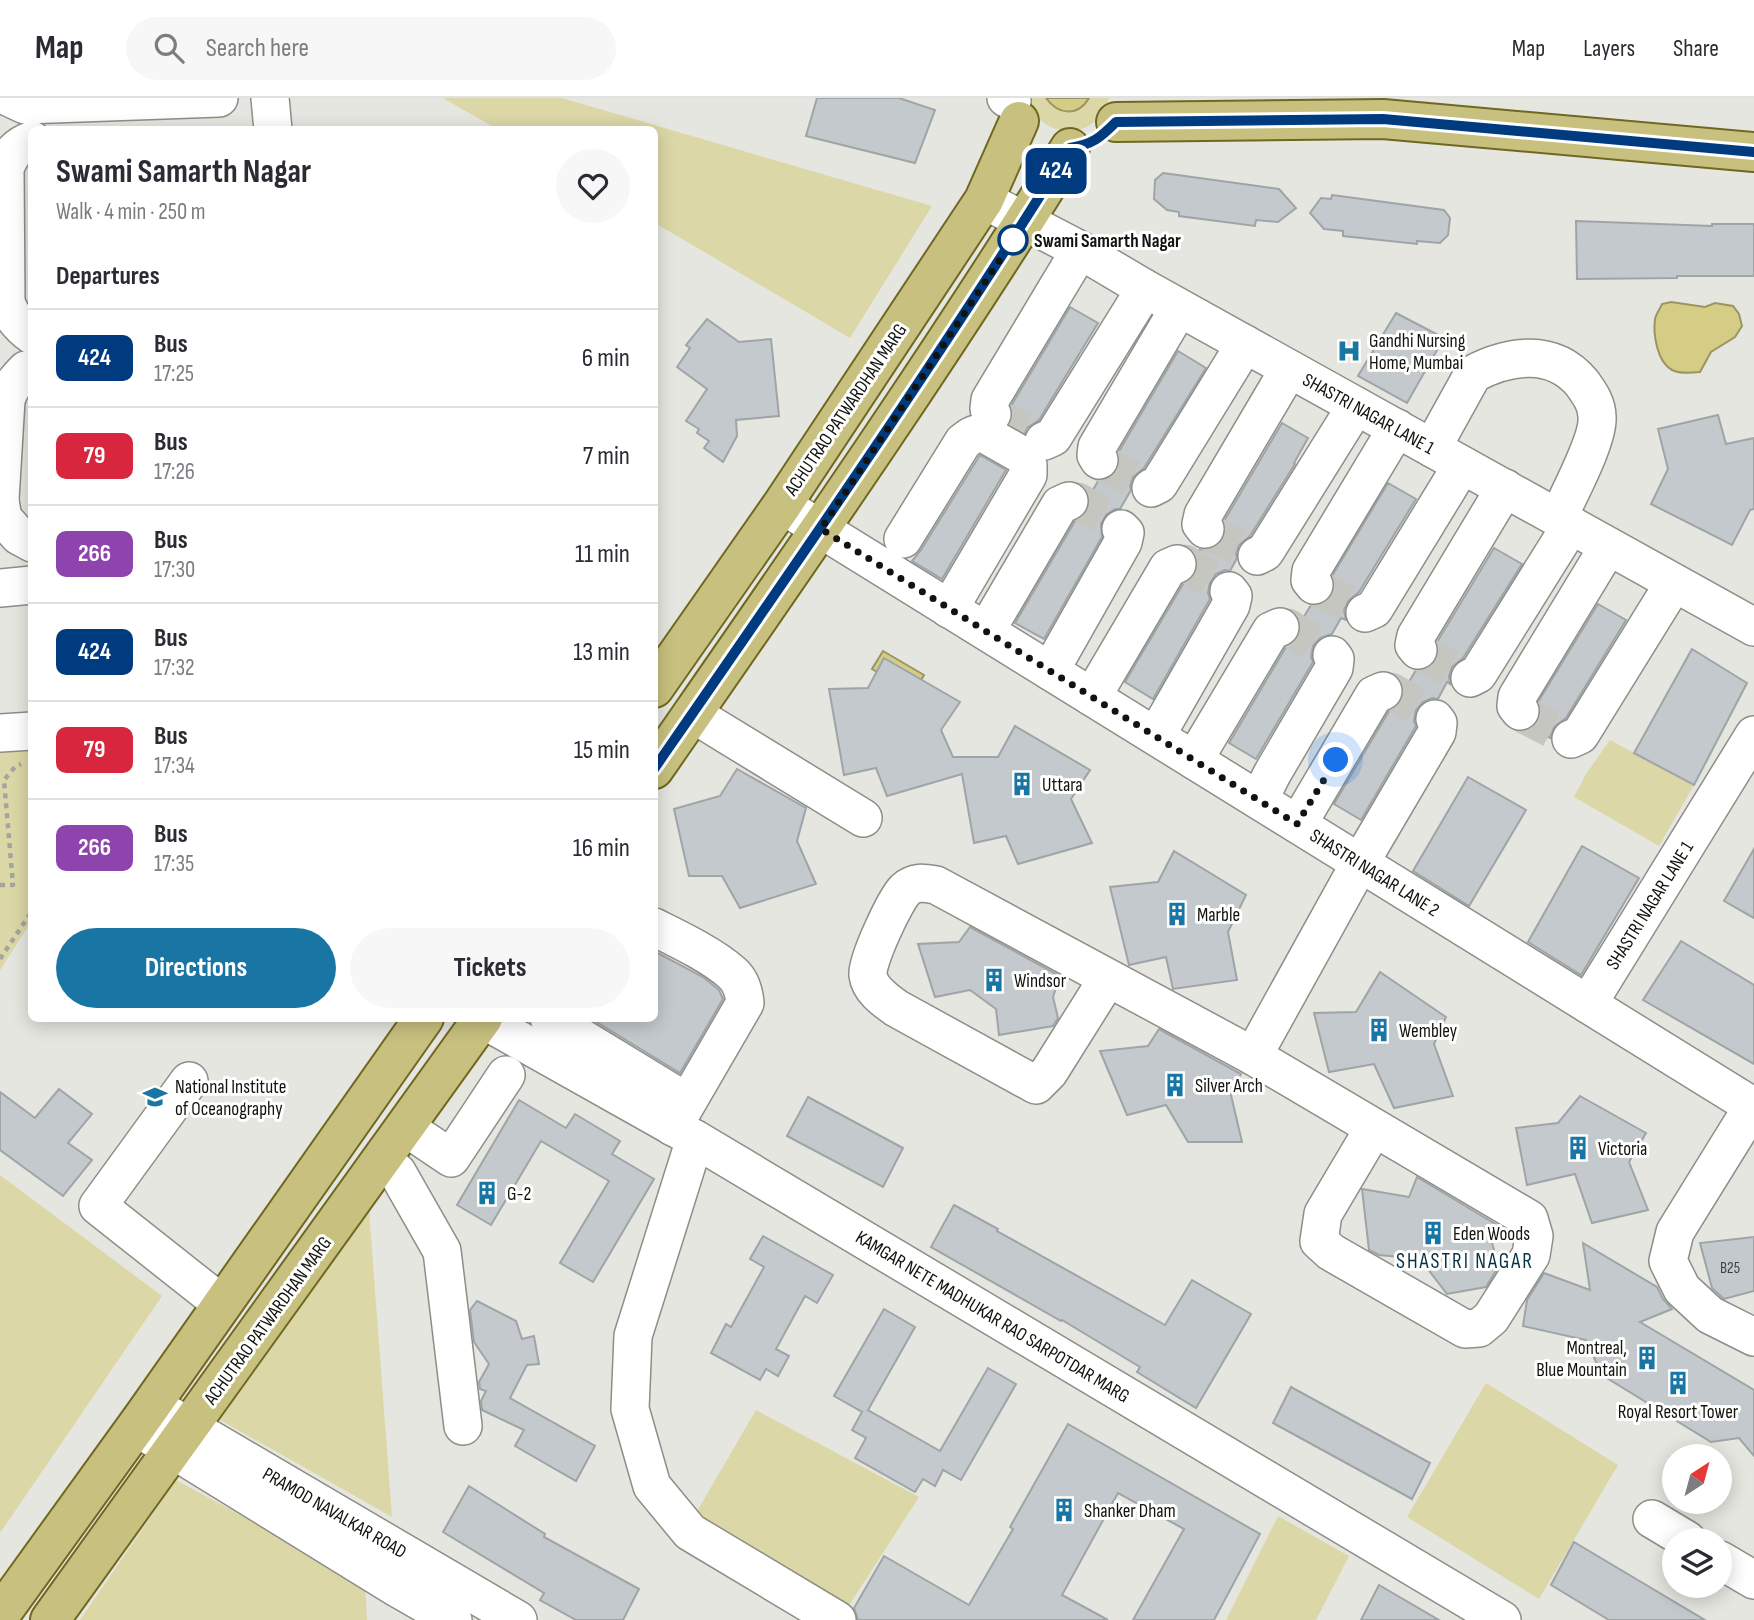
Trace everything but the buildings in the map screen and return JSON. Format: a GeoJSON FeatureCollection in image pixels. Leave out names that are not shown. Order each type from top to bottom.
{"type":"FeatureCollection","features":[{"type":"Feature","properties":{"kind":"main road"},"geometry":{"type":"LineString","coordinates":[[1012,105],[1032,136],[1051,146],[1070,148],[1087,145],[1101,138],[1121,110],[1385,105],[1754,152]]}},
{"type":"Feature","properties":{"kind":"main road","name":"ACHUTRAO PATWARDHAN MARG"},"geometry":{"type":"LineString","coordinates":[[658,682],[782,505],[984,200],[1012,105]]}},
{"type":"Feature","properties":{"kind":"main road"},"geometry":{"type":"LineString","coordinates":[[658,763],[821,529],[1025,221],[1070,148]]}},
{"type":"Feature","properties":{"kind":"main road"},"geometry":{"type":"LineString","coordinates":[[0,1615],[144,1416],[421,1022]]}},
{"type":"Feature","properties":{"kind":"main road","name":"ACHUTRAO PATWARDHAN MARG"},"geometry":{"type":"LineString","coordinates":[[50,1620],[479,1022]]}},
{"type":"Feature","properties":{"kind":"street"},"geometry":{"type":"LineString","coordinates":[[10,98],[25,105],[219,98]]}},
{"type":"Feature","properties":{"kind":"street"},"geometry":{"type":"LineString","coordinates":[[270,98],[273,126]]}},
{"type":"Feature","properties":{"kind":"street"},"geometry":{"type":"LineString","coordinates":[[28,142],[19,145],[10,156],[5,168],[5,181],[6,303],[12,316],[28,333]]}},
{"type":"Feature","properties":{"kind":"street","name":"SHASTRI NAGAR LANE 1"},"geometry":{"type":"LineString","coordinates":[[984,200],[1080,250],[1179,308],[1754,627]]}},
{"type":"Feature","properties":{"kind":"street"},"geometry":{"type":"LineString","coordinates":[[992,414],[989,409],[990,400],[1080,250]]}},
{"type":"Feature","properties":{"kind":"street"},"geometry":{"type":"LineString","coordinates":[[1044,441],[1053,437],[1144,288]]}},
{"type":"Feature","properties":{"kind":"street"},"geometry":{"type":"LineString","coordinates":[[1099,460],[1096,456],[1097,447],[1179,308]]}},
{"type":"Feature","properties":{"kind":"street"},"geometry":{"type":"LineString","coordinates":[[1151,488],[1160,484],[1245,344]]}},
{"type":"Feature","properties":{"kind":"street"},"geometry":{"type":"LineString","coordinates":[[1366,613],[1374,609],[1447,456],[1473,374],[1504,361],[1530,357],[1556,362],[1576,377],[1592,397],[1598,418],[1594,438],[1565,522],[1478,674],[1470,678]]}},
{"type":"Feature","properties":{"kind":"street"},"geometry":{"type":"LineString","coordinates":[[1205,529],[1201,524],[1202,515],[1289,369]]}},
{"type":"Feature","properties":{"kind":"street"},"geometry":{"type":"LineString","coordinates":[[28,370],[9,389],[6,400],[0,501],[3,518],[19,536],[28,540]]}},
{"type":"Feature","properties":{"kind":"street"},"geometry":{"type":"LineString","coordinates":[[1257,556],[1265,552],[1356,406]]}},
{"type":"Feature","properties":{"kind":"street"},"geometry":{"type":"LineString","coordinates":[[1314,585],[1310,580],[1311,571],[1397,428]]}},
{"type":"Feature","properties":{"kind":"street"},"geometry":{"type":"LineString","coordinates":[[903,539],[962,442],[969,437],[983,433],[1025,457],[1028,475],[949,609]]}},
{"type":"Feature","properties":{"kind":"street"},"geometry":{"type":"LineString","coordinates":[[1418,650],[1414,645],[1416,636],[1505,488]]}},
{"type":"Feature","properties":{"kind":"street"},"geometry":{"type":"LineString","coordinates":[[986,631],[1060,505],[1069,501]]}},
{"type":"Feature","properties":{"kind":"street","name":"SHASTRI NAGAR LANE 2"},"geometry":{"type":"LineString","coordinates":[[782,505],[1753,1106]]}},
{"type":"Feature","properties":{"kind":"street"},"geometry":{"type":"LineString","coordinates":[[1050,671],[1124,542],[1125,533],[1121,529]]}},
{"type":"Feature","properties":{"kind":"street"},"geometry":{"type":"LineString","coordinates":[[1520,711],[1516,706],[1517,697],[1608,547]]}},
{"type":"Feature","properties":{"kind":"street"},"geometry":{"type":"LineString","coordinates":[[1092,697],[1168,568],[1177,564]]}},
{"type":"Feature","properties":{"kind":"street"},"geometry":{"type":"LineString","coordinates":[[1572,738],[1580,734],[1674,583]]}},
{"type":"Feature","properties":{"kind":"street"},"geometry":{"type":"LineString","coordinates":[[0,588],[28,586]]}},
{"type":"Feature","properties":{"kind":"street"},"geometry":{"type":"LineString","coordinates":[[1156,736],[1231,605],[1233,596],[1229,591]]}},
{"type":"Feature","properties":{"kind":"street"},"geometry":{"type":"LineString","coordinates":[[1194,760],[1271,631],[1280,627]]}},
{"type":"Feature","properties":{"kind":"street"},"geometry":{"type":"LineString","coordinates":[[1259,800],[1334,668],[1335,659],[1332,655]]}},
{"type":"Feature","properties":{"kind":"street"},"geometry":{"type":"LineString","coordinates":[[1297,824],[1374,695],[1383,691]]}},
{"type":"Feature","properties":{"kind":"street"},"geometry":{"type":"LineString","coordinates":[[693,713],[863,818]]}},
{"type":"Feature","properties":{"kind":"street"},"geometry":{"type":"LineString","coordinates":[[1252,1056],[1437,732],[1438,723],[1435,719]]}},
{"type":"Feature","properties":{"kind":"street"},"geometry":{"type":"LineString","coordinates":[[0,733],[28,731]]}},
{"type":"Feature","properties":{"kind":"street","name":"SHASTRI NAGAR LANE 1"},"geometry":{"type":"LineString","coordinates":[[1588,1004],[1754,735]]}},
{"type":"Feature","properties":{"kind":"street"},"geometry":{"type":"LineString","coordinates":[[1108,978],[1049,1072],[1036,1084],[896,1008],[870,984],[867,973],[897,902],[906,890],[918,882],[936,885],[1108,978],[1252,1056],[1529,1219],[1534,1236],[1531,1255],[1491,1318],[1479,1328],[1465,1329],[1331,1252],[1319,1241],[1323,1214],[1374,1128]]}},
{"type":"Feature","properties":{"kind":"street"},"geometry":{"type":"LineString","coordinates":[[658,929],[698,950],[734,974],[744,991],[746,1003],[685,1123],[633,1336],[630,1409],[652,1486],[690,1532],[837,1620]]}},
{"type":"Feature","properties":{"kind":"street","name":"KAMGAR NETE MADHUKAR RAO SARPOTDAR MARG"},"geometry":{"type":"LineString","coordinates":[[487,1022],[685,1123],[1502,1620]]}},
{"type":"Feature","properties":{"kind":"street"},"geometry":{"type":"LineString","coordinates":[[555,1022],[685,1123]]}},
{"type":"Feature","properties":{"kind":"street"},"geometry":{"type":"LineString","coordinates":[[405,1127],[451,1158],[506,1075]]}},
{"type":"Feature","properties":{"kind":"street"},"geometry":{"type":"LineString","coordinates":[[189,1081],[98,1206],[222,1304]]}},
{"type":"Feature","properties":{"kind":"street"},"geometry":{"type":"LineString","coordinates":[[1753,1106],[1675,1232],[1668,1261],[1682,1289],[1710,1315],[1754,1337]]}},
{"type":"Feature","properties":{"kind":"street"},"geometry":{"type":"LineString","coordinates":[[381,1160],[397,1172],[442,1251],[463,1426]]}},
{"type":"Feature","properties":{"kind":"street","name":"PRAMOD NAVALKAR ROAD"},"geometry":{"type":"LineString","coordinates":[[144,1416],[181,1439],[518,1620]]}},
{"type":"Feature","properties":{"kind":"street","name":"PRAMOD NAVALKAR ROAD"},"geometry":{"type":"LineString","coordinates":[[181,1439],[401,1604],[453,1620]]}},
{"type":"Feature","properties":{"kind":"street"},"geometry":{"type":"LineString","coordinates":[[1652,1519],[1667,1528]]}},
{"type":"Feature","properties":{"kind":"street"},"geometry":{"type":"LineString","coordinates":[[1732,1567],[1754,1580]]}},
{"type":"Feature","properties":{"kind":"path"},"geometry":{"type":"LineString","coordinates":[[0,885],[13,885],[4,780],[15,767],[28,761]]}},
{"type":"Feature","properties":{"kind":"path"},"geometry":{"type":"LineString","coordinates":[[0,959],[28,917]]}},
{"type":"Feature","properties":{"kind":"shaded area"},"geometry":{"type":"Polygon","coordinates":[[[443,98],[562,98],[658,126],[492,126],[443,98]]]}},
{"type":"Feature","properties":{"kind":"shaded area"},"geometry":{"type":"Polygon","coordinates":[[[1028,98],[1109,98],[1094,123],[1084,128],[1066,130],[1051,127],[1039,119],[1028,98]]]}},
{"type":"Feature","properties":{"kind":"shaded area"},"geometry":{"type":"Polygon","coordinates":[[[1046,98],[1089,98],[1079,108],[1068,111],[1056,108],[1046,98]]]}},
{"type":"Feature","properties":{"kind":"shaded area"},"geometry":{"type":"Polygon","coordinates":[[[658,126],[932,206],[850,338],[658,225],[658,126]]]}},
{"type":"Feature","properties":{"kind":"shaded area"},"geometry":{"type":"Polygon","coordinates":[[[1671,302],[1705,307],[1715,303],[1733,306],[1739,314],[1742,326],[1735,337],[1711,352],[1700,372],[1682,373],[1672,370],[1660,354],[1655,319],[1662,304],[1671,302]]]}},
{"type":"Feature","properties":{"kind":"shaded area"},"geometry":{"type":"Polygon","coordinates":[[[883,651],[924,675],[913,693],[872,669],[883,651]]]}},
{"type":"Feature","properties":{"kind":"shaded area"},"geometry":{"type":"Polygon","coordinates":[[[1610,740],[1694,785],[1659,846],[1574,797],[1586,774],[1610,740]]]}},
{"type":"Feature","properties":{"kind":"shaded area"},"geometry":{"type":"Polygon","coordinates":[[[28,746],[28,927],[0,970],[0,748],[28,746]]]}},
{"type":"Feature","properties":{"kind":"shaded area"},"geometry":{"type":"Polygon","coordinates":[[[0,1175],[162,1296],[0,1533],[0,1175]]]}},
{"type":"Feature","properties":{"kind":"shaded area"},"geometry":{"type":"Polygon","coordinates":[[[369,1210],[392,1517],[215,1417],[369,1210]]]}},
{"type":"Feature","properties":{"kind":"shaded area"},"geometry":{"type":"Polygon","coordinates":[[[1486,1383],[1618,1465],[1539,1599],[1407,1517],[1486,1383]]]}},
{"type":"Feature","properties":{"kind":"shaded area"},"geometry":{"type":"Polygon","coordinates":[[[756,1410],[919,1497],[848,1607],[692,1520],[756,1410]]]}},
{"type":"Feature","properties":{"kind":"shaded area"},"geometry":{"type":"Polygon","coordinates":[[[176,1480],[365,1583],[367,1620],[80,1620],[176,1480]]]}},
{"type":"Feature","properties":{"kind":"shaded area"},"geometry":{"type":"Polygon","coordinates":[[[1278,1516],[1349,1556],[1316,1620],[1226,1620],[1278,1516]]]}},
{"type":"Feature","properties":{"kind":"tunnel"},"geometry":{"type":"LineString","coordinates":[[992,414],[1044,441]]}},
{"type":"Feature","properties":{"kind":"tunnel"},"geometry":{"type":"LineString","coordinates":[[1099,460],[1151,488]]}},
{"type":"Feature","properties":{"kind":"tunnel"},"geometry":{"type":"LineString","coordinates":[[1069,501],[1078,501],[1121,529]]}},
{"type":"Feature","properties":{"kind":"tunnel"},"geometry":{"type":"LineString","coordinates":[[1205,529],[1257,556]]}},
{"type":"Feature","properties":{"kind":"tunnel"},"geometry":{"type":"LineString","coordinates":[[1177,564],[1185,563],[1229,591]]}},
{"type":"Feature","properties":{"kind":"tunnel"},"geometry":{"type":"LineString","coordinates":[[1314,585],[1365,613]]}},
{"type":"Feature","properties":{"kind":"tunnel"},"geometry":{"type":"LineString","coordinates":[[1280,627],[1288,627],[1332,655]]}},
{"type":"Feature","properties":{"kind":"tunnel"},"geometry":{"type":"LineString","coordinates":[[1418,650],[1470,678]]}},
{"type":"Feature","properties":{"kind":"tunnel"},"geometry":{"type":"LineString","coordinates":[[1383,691],[1391,691],[1435,719]]}},
{"type":"Feature","properties":{"kind":"tunnel"},"geometry":{"type":"LineString","coordinates":[[1520,711],[1571,739]]}},
{"type":"Feature","properties":{"kind":"bus line","name":"424"},"geometry":{"type":"LineString","coordinates":[[658,763],[836,507],[1025,221],[1070,148],[1087,145],[1101,138],[1116,122],[1383,119],[1754,152]]}},
{"type":"Feature","properties":{"kind":"place","name":"Swami Samarth Nagar"},"geometry":{"type":"Point","coordinates":[1013,240]}},
{"type":"Feature","properties":{"kind":"place","name":"Gandhi Nursing Home, Mumbai"},"geometry":{"type":"Point","coordinates":[1349,351]}},
{"type":"Feature","properties":{"kind":"place","name":"Uttara"},"geometry":{"type":"Point","coordinates":[1022,784]}},
{"type":"Feature","properties":{"kind":"place","name":"Marble"},"geometry":{"type":"Point","coordinates":[1177,914]}},
{"type":"Feature","properties":{"kind":"place","name":"Windsor"},"geometry":{"type":"Point","coordinates":[994,980]}},
{"type":"Feature","properties":{"kind":"place","name":"Wembley"},"geometry":{"type":"Point","coordinates":[1379,1030]}},
{"type":"Feature","properties":{"kind":"place","name":"Silver Arch"},"geometry":{"type":"Point","coordinates":[1175,1085]}},
{"type":"Feature","properties":{"kind":"place","name":"National Institute of Oceanography"},"geometry":{"type":"Point","coordinates":[155,1097]}},
{"type":"Feature","properties":{"kind":"place","name":"Victoria"},"geometry":{"type":"Point","coordinates":[1578,1148]}},
{"type":"Feature","properties":{"kind":"place","name":"G-2"},"geometry":{"type":"Point","coordinates":[487,1193]}},
{"type":"Feature","properties":{"kind":"place","name":"Eden Woods"},"geometry":{"type":"Point","coordinates":[1433,1233]}},
{"type":"Feature","properties":{"kind":"place","name":"Montreal, Blue Mountain"},"geometry":{"type":"Point","coordinates":[1647,1358]}},
{"type":"Feature","properties":{"kind":"place","name":"Royal Resort Tower"},"geometry":{"type":"Point","coordinates":[1678,1383]}},
{"type":"Feature","properties":{"kind":"place","name":"Shanker Dham"},"geometry":{"type":"Point","coordinates":[1064,1510]}},
{"type":"Feature","properties":{"kind":"district","name":"SHASTRI NAGAR"},"geometry":{"type":"Point","coordinates":[1465,1261]}},
{"type":"Feature","properties":{"kind":"route"},"geometry":{"type":"LineString","coordinates":[[1013,240],[821,529],[1297,824],[1336,760]]}}]}
